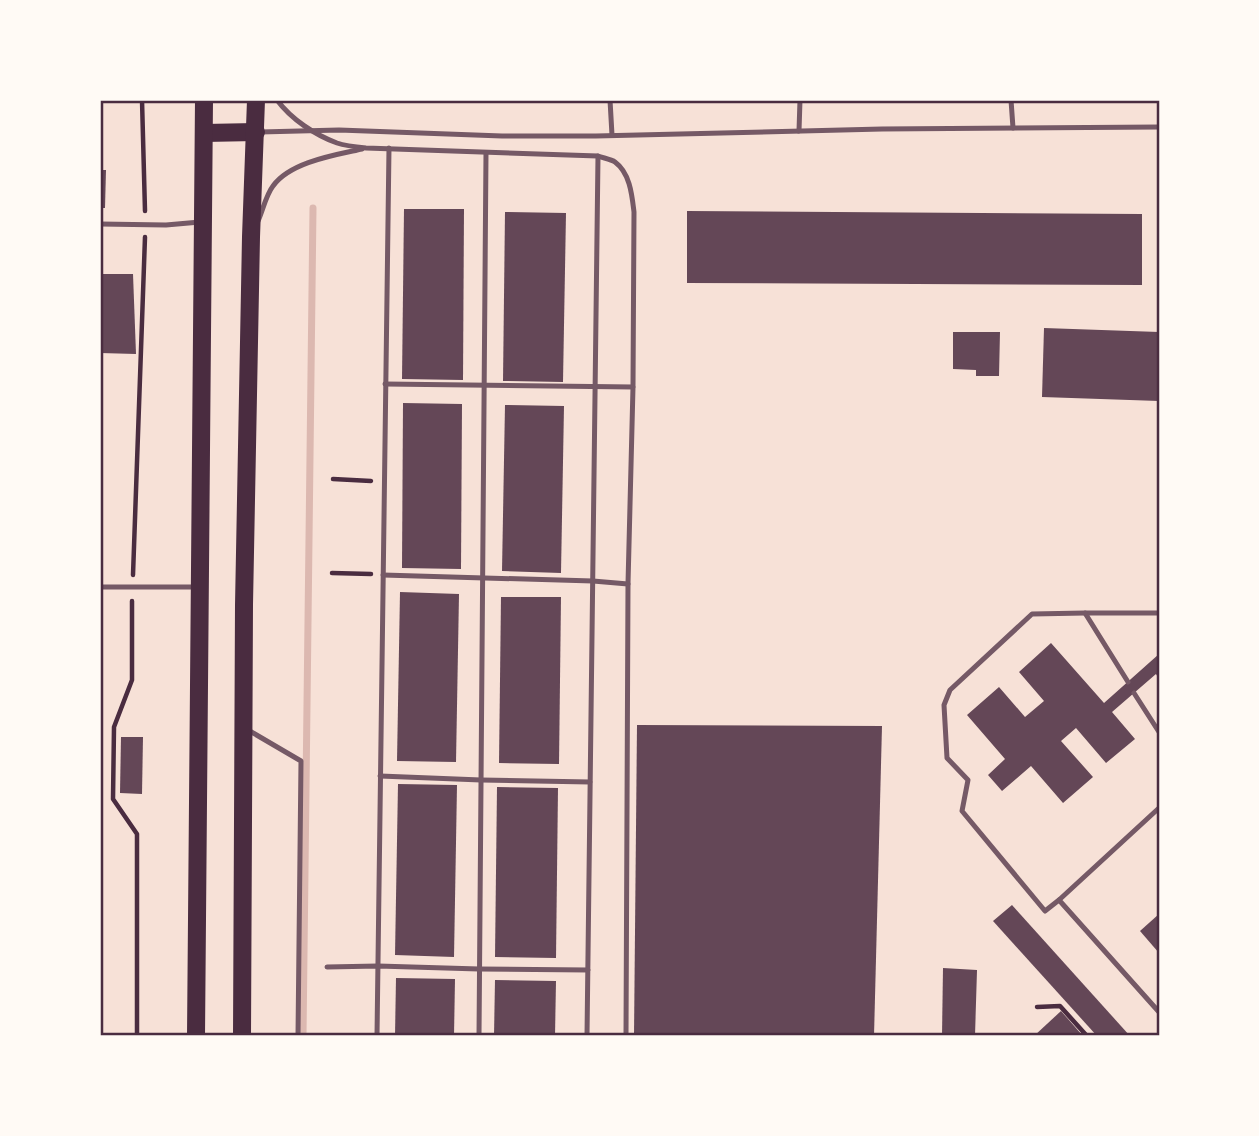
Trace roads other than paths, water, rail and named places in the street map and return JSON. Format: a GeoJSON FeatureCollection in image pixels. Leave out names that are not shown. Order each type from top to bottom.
{"type":"FeatureCollection","features":[{"type":"Feature","properties":{"kind":"main road"},"geometry":{"type":"LineString","coordinates":[[196,1036],[204,100]]}},
{"type":"Feature","properties":{"kind":"main road"},"geometry":{"type":"LineString","coordinates":[[242,1036],[243,726],[251,237],[256,100]]}},
{"type":"Feature","properties":{"kind":"main road"},"geometry":{"type":"LineString","coordinates":[[204,133],[256,132]]}},
{"type":"Feature","properties":{"kind":"lane"},"geometry":{"type":"LineString","coordinates":[[277,100],[284,109],[312,130],[337,142],[366,148],[598,156],[615,161],[626,174],[632,192],[634,212],[628,584],[626,1036]]}},
{"type":"Feature","properties":{"kind":"lane"},"geometry":{"type":"LineString","coordinates":[[610,100],[611,135]]}},
{"type":"Feature","properties":{"kind":"lane"},"geometry":{"type":"LineString","coordinates":[[799,131],[800,100]]}},
{"type":"Feature","properties":{"kind":"lane"},"geometry":{"type":"LineString","coordinates":[[1011,100],[1013,128]]}},
{"type":"Feature","properties":{"kind":"lane"},"geometry":{"type":"LineString","coordinates":[[256,132],[312,130],[502,136],[1159,127]]}},
{"type":"Feature","properties":{"kind":"lane"},"geometry":{"type":"LineString","coordinates":[[251,237],[272,187],[284,174],[333,155],[366,148]]}},
{"type":"Feature","properties":{"kind":"lane"},"geometry":{"type":"LineString","coordinates":[[377,1036],[389,148]]}},
{"type":"Feature","properties":{"kind":"lane"},"geometry":{"type":"LineString","coordinates":[[479,1036],[486,153]]}},
{"type":"Feature","properties":{"kind":"lane"},"geometry":{"type":"LineString","coordinates":[[587,1036],[598,156]]}},
{"type":"Feature","properties":{"kind":"lane"},"geometry":{"type":"LineString","coordinates":[[100,224],[166,225],[203,222]]}},
{"type":"Feature","properties":{"kind":"lane"},"geometry":{"type":"LineString","coordinates":[[385,384],[633,387]]}},
{"type":"Feature","properties":{"kind":"lane"},"geometry":{"type":"LineString","coordinates":[[383,575],[628,584]]}},
{"type":"Feature","properties":{"kind":"lane"},"geometry":{"type":"LineString","coordinates":[[100,587],[200,587]]}},
{"type":"Feature","properties":{"kind":"lane"},"geometry":{"type":"LineString","coordinates":[[1085,613],[1128,682]]}},
{"type":"Feature","properties":{"kind":"lane"},"geometry":{"type":"LineString","coordinates":[[1159,613],[1032,614],[950,690],[944,705],[947,758],[968,780],[962,811],[1045,911],[1159,808]]}},
{"type":"Feature","properties":{"kind":"lane"},"geometry":{"type":"LineString","coordinates":[[1135,693],[1159,732]]}},
{"type":"Feature","properties":{"kind":"lane"},"geometry":{"type":"LineString","coordinates":[[243,726],[301,761],[298,1036]]}},
{"type":"Feature","properties":{"kind":"lane"},"geometry":{"type":"LineString","coordinates":[[380,776],[590,782]]}},
{"type":"Feature","properties":{"kind":"lane"},"geometry":{"type":"LineString","coordinates":[[1059,900],[1159,1012]]}},
{"type":"Feature","properties":{"kind":"lane"},"geometry":{"type":"LineString","coordinates":[[327,967],[588,970]]}},
{"type":"Feature","properties":{"kind":"waterway"},"geometry":{"type":"LineString","coordinates":[[303,1036],[313,208]]}}]}
